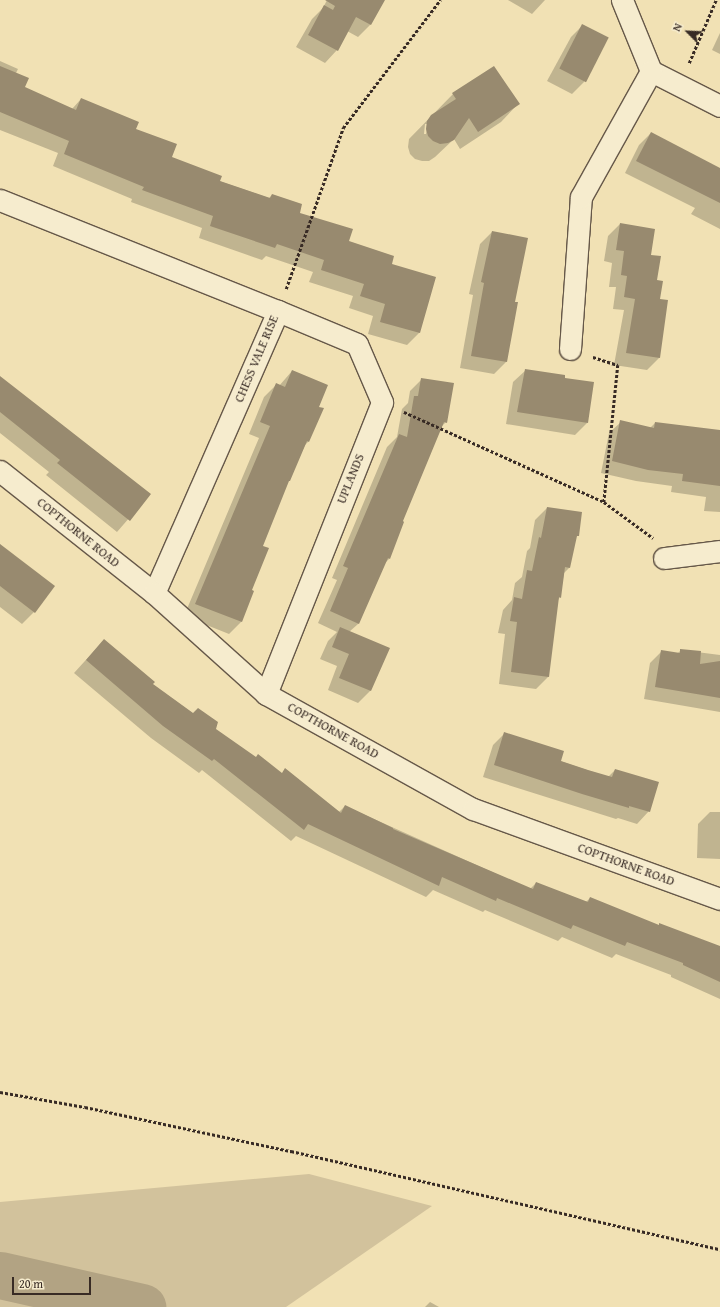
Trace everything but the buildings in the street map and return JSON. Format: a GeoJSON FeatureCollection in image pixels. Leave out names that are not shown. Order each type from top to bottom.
{"type":"FeatureCollection","features":[{"type":"Feature","properties":{"kind":"street"},"geometry":{"type":"LineString","coordinates":[[622,0],[651,71],[720,106]]}},
{"type":"Feature","properties":{"kind":"street"},"geometry":{"type":"LineString","coordinates":[[570,349],[581,197],[651,71]]}},
{"type":"Feature","properties":{"kind":"street","name":"CHESS VALE RISE"},"geometry":{"type":"LineString","coordinates":[[0,200],[278,311],[154,593]]}},
{"type":"Feature","properties":{"kind":"street"},"geometry":{"type":"LineString","coordinates":[[278,311],[357,344],[382,402]]}},
{"type":"Feature","properties":{"kind":"street","name":"UPLANDS"},"geometry":{"type":"LineString","coordinates":[[266,694],[382,402]]}},
{"type":"Feature","properties":{"kind":"street","name":"COPTHORNE ROAD"},"geometry":{"type":"LineString","coordinates":[[0,470],[154,593],[266,694],[473,809],[720,900]]}},
{"type":"Feature","properties":{"kind":"street"},"geometry":{"type":"LineString","coordinates":[[664,558],[720,552]]}},
{"type":"Feature","properties":{"kind":"path"},"geometry":{"type":"LineString","coordinates":[[278,311],[343,128],[440,0]]}},
{"type":"Feature","properties":{"kind":"path"},"geometry":{"type":"LineString","coordinates":[[680,86],[716,0]]}},
{"type":"Feature","properties":{"kind":"path"},"geometry":{"type":"LineString","coordinates":[[570,349],[618,365],[604,502]]}},
{"type":"Feature","properties":{"kind":"path"},"geometry":{"type":"LineString","coordinates":[[382,402],[604,502],[653,537],[664,558]]}},
{"type":"Feature","properties":{"kind":"path"},"geometry":{"type":"LineString","coordinates":[[0,1092],[85,1107],[291,1150],[720,1249]]}},
{"type":"Feature","properties":{"kind":"shaded area"},"geometry":{"type":"Polygon","coordinates":[[[309,1174],[432,1206],[286,1307],[0,1307],[0,1202],[309,1174]]]}},
{"type":"Feature","properties":{"kind":"waterway"},"geometry":{"type":"LineString","coordinates":[[0,1275],[142,1307]]}}]}
